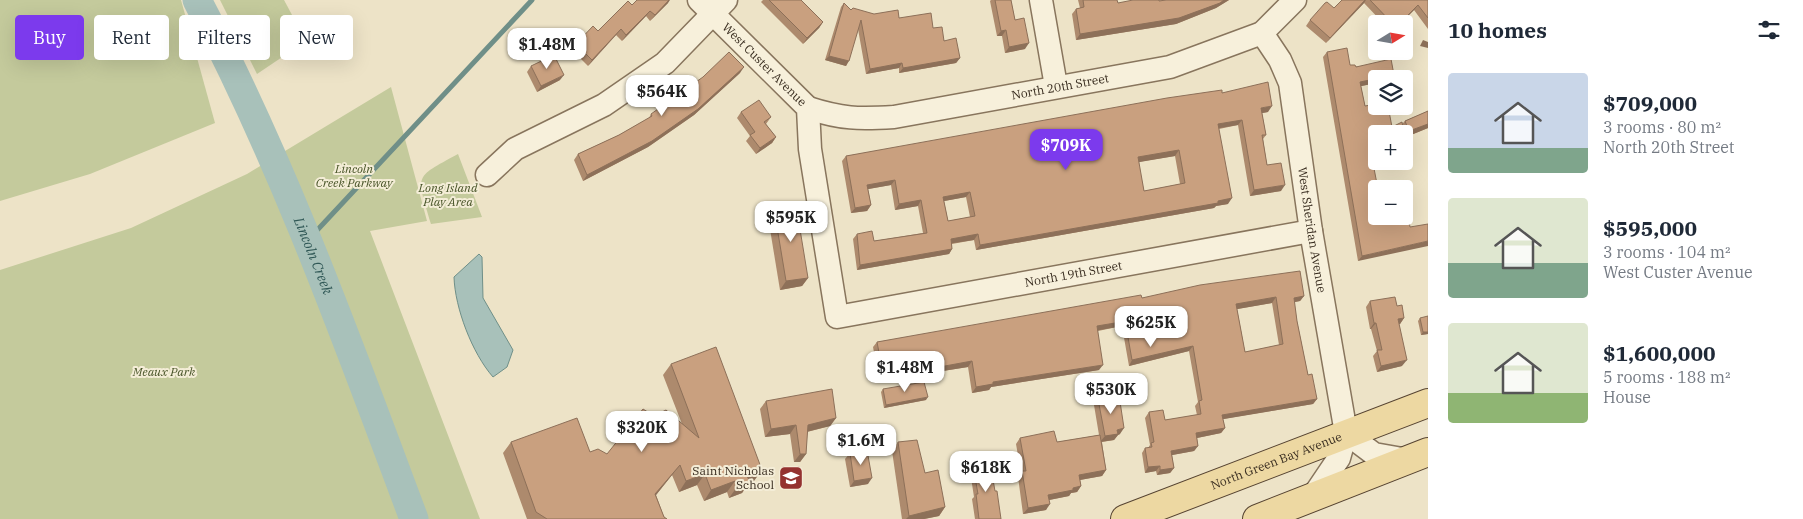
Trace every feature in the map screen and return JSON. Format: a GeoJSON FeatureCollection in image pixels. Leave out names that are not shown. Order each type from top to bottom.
{"type":"FeatureCollection","features":[{"type":"Feature","properties":{"kind":"main road","name":"North Green Bay Avenue"},"geometry":{"type":"LineString","coordinates":[[1125,519],[1428,403]]}},
{"type":"Feature","properties":{"kind":"main road"},"geometry":{"type":"LineString","coordinates":[[1257,519],[1418,456]]}},
{"type":"Feature","properties":{"kind":"street"},"geometry":{"type":"LineString","coordinates":[[1041,0],[1056,86]]}},
{"type":"Feature","properties":{"kind":"street","name":"North 20th Street"},"geometry":{"type":"LineString","coordinates":[[808,108],[834,117],[862,119],[894,117],[1056,86],[1170,67],[1262,33],[1295,0]]}},
{"type":"Feature","properties":{"kind":"street"},"geometry":{"type":"LineString","coordinates":[[487,175],[515,149],[604,105],[665,64],[713,4]]}},
{"type":"Feature","properties":{"kind":"street","name":"West Custer Avenue"},"geometry":{"type":"LineString","coordinates":[[713,4],[808,108],[810,149],[837,317]]}},
{"type":"Feature","properties":{"kind":"street","name":"West Sheridan Avenue"},"geometry":{"type":"LineString","coordinates":[[1262,33],[1280,60],[1290,83],[1311,231],[1346,433],[1339,458],[1312,498]]}},
{"type":"Feature","properties":{"kind":"street","name":"North 19th Street"},"geometry":{"type":"LineString","coordinates":[[837,317],[1311,231]]}},
{"type":"Feature","properties":{"kind":"street"},"geometry":{"type":"LineString","coordinates":[[1346,433],[1374,454],[1418,456]]}},
{"type":"Feature","properties":{"kind":"green space"},"geometry":{"type":"Polygon","coordinates":[[[0,0],[181,0],[185,15],[179,15],[179,60],[198,60],[215,123],[90,174],[0,201],[0,0]]]}},
{"type":"Feature","properties":{"kind":"green space"},"geometry":{"type":"Polygon","coordinates":[[[220,0],[284,0],[292,15],[280,15],[280,59],[257,74],[250,60],[270,60],[270,15],[228,15],[220,0]]]}},
{"type":"Feature","properties":{"kind":"green space","name":"Meaux Park"},"geometry":{"type":"Polygon","coordinates":[[[391,87],[427,221],[370,231],[480,519],[0,519],[0,270],[131,228],[247,174],[391,87]]]}},
{"type":"Feature","properties":{"kind":"green space","name":"Long Island Play Area"},"geometry":{"type":"Polygon","coordinates":[[[458,154],[482,217],[431,224],[421,186],[422,180],[432,168],[458,154]]]}},
{"type":"Feature","properties":{"kind":"water"},"geometry":{"type":"Polygon","coordinates":[[[479,254],[482,257],[483,298],[513,350],[507,367],[493,377],[478,356],[466,330],[455,289],[454,277],[479,254]]]}},
{"type":"Feature","properties":{"kind":"building"},"geometry":{"type":"Polygon","coordinates":[[[637,0],[669,0],[655,15],[650,11],[626,35],[621,29],[592,60],[576,44],[593,26],[598,31],[628,1],[632,5],[637,0]]]}},
{"type":"Feature","properties":{"kind":"building"},"geometry":{"type":"Polygon","coordinates":[[[769,0],[801,0],[823,22],[807,38],[769,0]]]}},
{"type":"Feature","properties":{"kind":"building"},"geometry":{"type":"Polygon","coordinates":[[[995,0],[1011,0],[1015,20],[1024,18],[1029,43],[1009,47],[1006,30],[1001,31],[995,0]]]}},
{"type":"Feature","properties":{"kind":"building"},"geometry":{"type":"Polygon","coordinates":[[[1083,0],[1117,0],[1118,3],[1133,0],[1224,0],[1179,18],[1080,34],[1076,9],[1084,7],[1083,0]]]}},
{"type":"Feature","properties":{"kind":"building"},"geometry":{"type":"Polygon","coordinates":[[[1342,0],[1365,0],[1330,38],[1310,20],[1325,3],[1327,2],[1334,8],[1342,0]]]}},
{"type":"Feature","properties":{"kind":"building"},"geometry":{"type":"Polygon","coordinates":[[[1370,0],[1428,0],[1428,18],[1418,5],[1408,15],[1384,15],[1370,0]]]}},
{"type":"Feature","properties":{"kind":"building"},"geometry":{"type":"Polygon","coordinates":[[[844,3],[851,10],[853,8],[874,14],[898,10],[899,18],[931,13],[933,28],[942,27],[944,41],[956,38],[960,58],[903,68],[902,63],[870,69],[861,20],[849,61],[829,56],[844,3]]]}},
{"type":"Feature","properties":{"kind":"building"},"geometry":{"type":"Polygon","coordinates":[[[1347,48],[1350,65],[1355,65],[1356,67],[1391,60],[1393,70],[1368,70],[1368,80],[1360,82],[1365,106],[1368,105],[1368,115],[1390,115],[1392,125],[1368,125],[1368,170],[1374,170],[1376,180],[1368,180],[1368,225],[1410,225],[1410,227],[1428,224],[1428,241],[1362,256],[1327,52],[1347,48]]]}},
{"type":"Feature","properties":{"kind":"building"},"geometry":{"type":"Polygon","coordinates":[[[729,52],[744,67],[698,109],[652,141],[587,175],[578,154],[619,135],[652,116],[651,114],[703,77],[729,52]]]}},
{"type":"Feature","properties":{"kind":"building"},"geometry":{"type":"Polygon","coordinates":[[[554,55],[564,75],[541,86],[531,66],[554,55]]]}},
{"type":"Feature","properties":{"kind":"building"},"geometry":{"type":"Polygon","coordinates":[[[1268,82],[1272,106],[1261,108],[1266,135],[1262,135],[1267,165],[1281,163],[1285,185],[1254,190],[1242,120],[1218,124],[1232,198],[1218,201],[1218,203],[980,245],[978,234],[951,239],[952,249],[860,265],[857,234],[872,231],[874,241],[927,233],[921,200],[899,204],[895,180],[867,185],[871,205],[855,208],[846,156],[1167,98],[1222,90],[1222,93],[1268,82]],[[1179,150],[1138,157],[1144,191],[1185,183],[1179,150]],[[970,192],[943,197],[948,221],[975,216],[970,192]]]}},
{"type":"Feature","properties":{"kind":"building"},"geometry":{"type":"Polygon","coordinates":[[[759,100],[771,117],[764,122],[776,137],[760,148],[750,135],[755,132],[741,112],[759,100]]]}},
{"type":"Feature","properties":{"kind":"building"},"geometry":{"type":"Polygon","coordinates":[[[1428,111],[1428,124],[1413,130],[1413,125],[1407,125],[1405,121],[1428,111]]]}},
{"type":"Feature","properties":{"kind":"building"},"geometry":{"type":"Polygon","coordinates":[[[796,205],[808,278],[786,281],[774,209],[796,205]]]}},
{"type":"Feature","properties":{"kind":"building"},"geometry":{"type":"Polygon","coordinates":[[[1300,271],[1304,296],[1294,298],[1297,321],[1308,375],[1312,374],[1317,399],[1222,415],[1225,428],[1196,433],[1198,446],[1171,451],[1174,468],[1160,470],[1160,466],[1148,467],[1145,448],[1152,447],[1151,443],[1154,442],[1149,412],[1163,410],[1165,420],[1201,414],[1199,401],[1202,400],[1193,346],[1132,360],[1126,326],[1122,327],[1121,322],[1097,326],[1103,365],[993,382],[993,384],[976,387],[972,361],[934,368],[932,354],[881,363],[877,342],[1141,295],[1142,298],[1200,285],[1300,271]],[[1276,297],[1236,304],[1245,352],[1283,344],[1276,297]]]}},
{"type":"Feature","properties":{"kind":"building"},"geometry":{"type":"Polygon","coordinates":[[[1395,297],[1397,306],[1402,305],[1404,318],[1398,319],[1407,360],[1381,366],[1377,350],[1382,350],[1370,301],[1395,297]]]}},
{"type":"Feature","properties":{"kind":"building"},"geometry":{"type":"Polygon","coordinates":[[[1428,316],[1428,332],[1423,332],[1420,318],[1428,316]]]}},
{"type":"Feature","properties":{"kind":"building"},"geometry":{"type":"Polygon","coordinates":[[[716,347],[762,470],[747,476],[750,482],[737,487],[735,481],[711,490],[705,474],[686,481],[680,465],[655,494],[664,517],[667,519],[547,519],[536,512],[511,442],[577,418],[590,452],[598,449],[607,454],[643,409],[654,416],[666,410],[699,438],[671,364],[716,347]]]}},
{"type":"Feature","properties":{"kind":"building"},"geometry":{"type":"Polygon","coordinates":[[[924,382],[928,397],[886,405],[883,389],[924,382]]]}},
{"type":"Feature","properties":{"kind":"building"},"geometry":{"type":"Polygon","coordinates":[[[832,389],[836,418],[808,425],[806,454],[800,454],[796,425],[771,429],[766,401],[832,389]]]}},
{"type":"Feature","properties":{"kind":"building"},"geometry":{"type":"Polygon","coordinates":[[[1119,395],[1124,428],[1117,430],[1118,434],[1105,436],[1098,399],[1119,395]]]}},
{"type":"Feature","properties":{"kind":"building"},"geometry":{"type":"Polygon","coordinates":[[[1054,431],[1057,442],[1100,435],[1106,470],[1079,475],[1081,486],[1073,488],[1073,490],[1048,495],[1050,504],[1028,508],[1022,471],[1026,471],[1020,438],[1054,431]]]}},
{"type":"Feature","properties":{"kind":"building"},"geometry":{"type":"Polygon","coordinates":[[[917,440],[925,473],[938,470],[945,507],[909,516],[898,442],[917,440]]]}},
{"type":"Feature","properties":{"kind":"building"},"geometry":{"type":"Polygon","coordinates":[[[867,450],[872,478],[854,481],[850,453],[867,450]]]}},
{"type":"Feature","properties":{"kind":"building"},"geometry":{"type":"Polygon","coordinates":[[[990,463],[1001,519],[979,519],[976,494],[978,494],[973,466],[990,463]]]}},
{"type":"Feature","properties":{"kind":"waterway","name":"Lincoln Creek"},"geometry":{"type":"LineString","coordinates":[[197,0],[229,63],[287,191],[340,321],[414,519]]}},
{"type":"Feature","properties":{"kind":"waterway"},"geometry":{"type":"LineString","coordinates":[[308,240],[532,0]]}},
{"type":"Feature","properties":{"kind":"place","name":"Saint Nicholas School"},"geometry":{"type":"Point","coordinates":[791,478]}},
{"type":"Feature","properties":{"kind":"park label","name":"Lincoln Creek Parkway"},"geometry":{"type":"Point","coordinates":[354,176]}}]}
